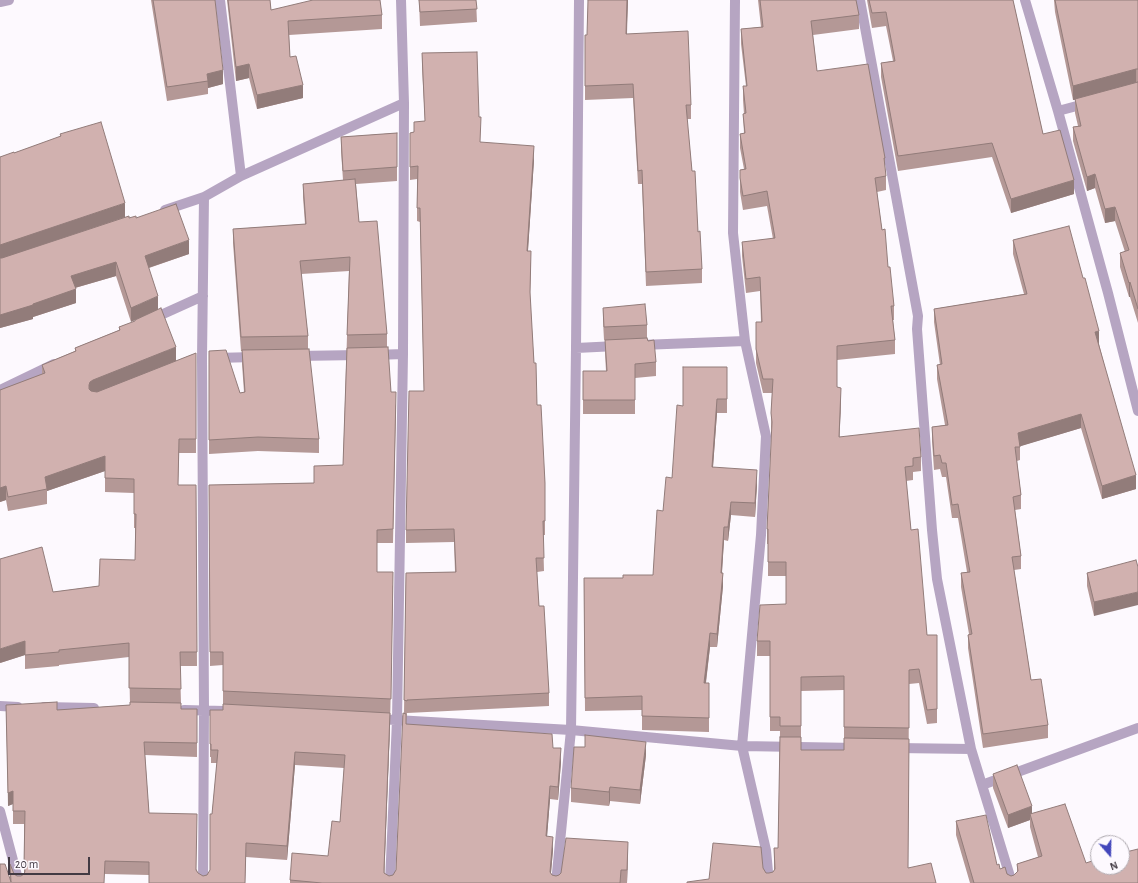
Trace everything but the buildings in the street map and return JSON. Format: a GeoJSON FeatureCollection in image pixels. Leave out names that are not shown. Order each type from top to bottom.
{"type":"FeatureCollection","features":[{"type":"Feature","properties":{"kind":"street"},"geometry":{"type":"LineString","coordinates":[[0,2],[9,0]]}},
{"type":"Feature","properties":{"kind":"street"},"geometry":{"type":"LineString","coordinates":[[220,0],[241,176]]}},
{"type":"Feature","properties":{"kind":"street"},"geometry":{"type":"LineString","coordinates":[[390,883],[397,720],[403,354],[404,103],[401,0]]}},
{"type":"Feature","properties":{"kind":"street"},"geometry":{"type":"LineString","coordinates":[[556,883],[571,730],[579,0]]}},
{"type":"Feature","properties":{"kind":"street"},"geometry":{"type":"LineString","coordinates":[[735,0],[733,233],[745,341],[766,436],[761,535],[742,746],[766,850],[769,883]]}},
{"type":"Feature","properties":{"kind":"street"},"geometry":{"type":"LineString","coordinates":[[860,0],[918,316],[918,344],[937,579],[971,749],[1012,883]]}},
{"type":"Feature","properties":{"kind":"street"},"geometry":{"type":"LineString","coordinates":[[1025,0],[1058,111],[1108,293],[1138,411]]}},
{"type":"Feature","properties":{"kind":"street"},"geometry":{"type":"LineString","coordinates":[[1058,111],[1094,101]]}},
{"type":"Feature","properties":{"kind":"street"},"geometry":{"type":"LineString","coordinates":[[159,212],[204,197],[241,176],[404,103]]}},
{"type":"Feature","properties":{"kind":"street"},"geometry":{"type":"LineString","coordinates":[[203,883],[204,710],[198,360],[203,296],[204,197]]}},
{"type":"Feature","properties":{"kind":"street"},"geometry":{"type":"LineString","coordinates":[[146,322],[203,296]]}},
{"type":"Feature","properties":{"kind":"street"},"geometry":{"type":"LineString","coordinates":[[576,348],[745,341]]}},
{"type":"Feature","properties":{"kind":"street"},"geometry":{"type":"LineString","coordinates":[[287,356],[403,354]]}},
{"type":"Feature","properties":{"kind":"street"},"geometry":{"type":"LineString","coordinates":[[198,360],[264,357]]}},
{"type":"Feature","properties":{"kind":"street"},"geometry":{"type":"LineString","coordinates":[[0,390],[66,358]]}},
{"type":"Feature","properties":{"kind":"street"},"geometry":{"type":"LineString","coordinates":[[0,706],[102,708]]}},
{"type":"Feature","properties":{"kind":"street"},"geometry":{"type":"LineString","coordinates":[[172,710],[235,712]]}},
{"type":"Feature","properties":{"kind":"street"},"geometry":{"type":"LineString","coordinates":[[366,718],[571,730],[742,746],[868,748]]}},
{"type":"Feature","properties":{"kind":"street"},"geometry":{"type":"LineString","coordinates":[[982,785],[1138,728]]}},
{"type":"Feature","properties":{"kind":"street"},"geometry":{"type":"LineString","coordinates":[[884,748],[971,749]]}},
{"type":"Feature","properties":{"kind":"street"},"geometry":{"type":"LineString","coordinates":[[0,811],[20,883]]}}]}
